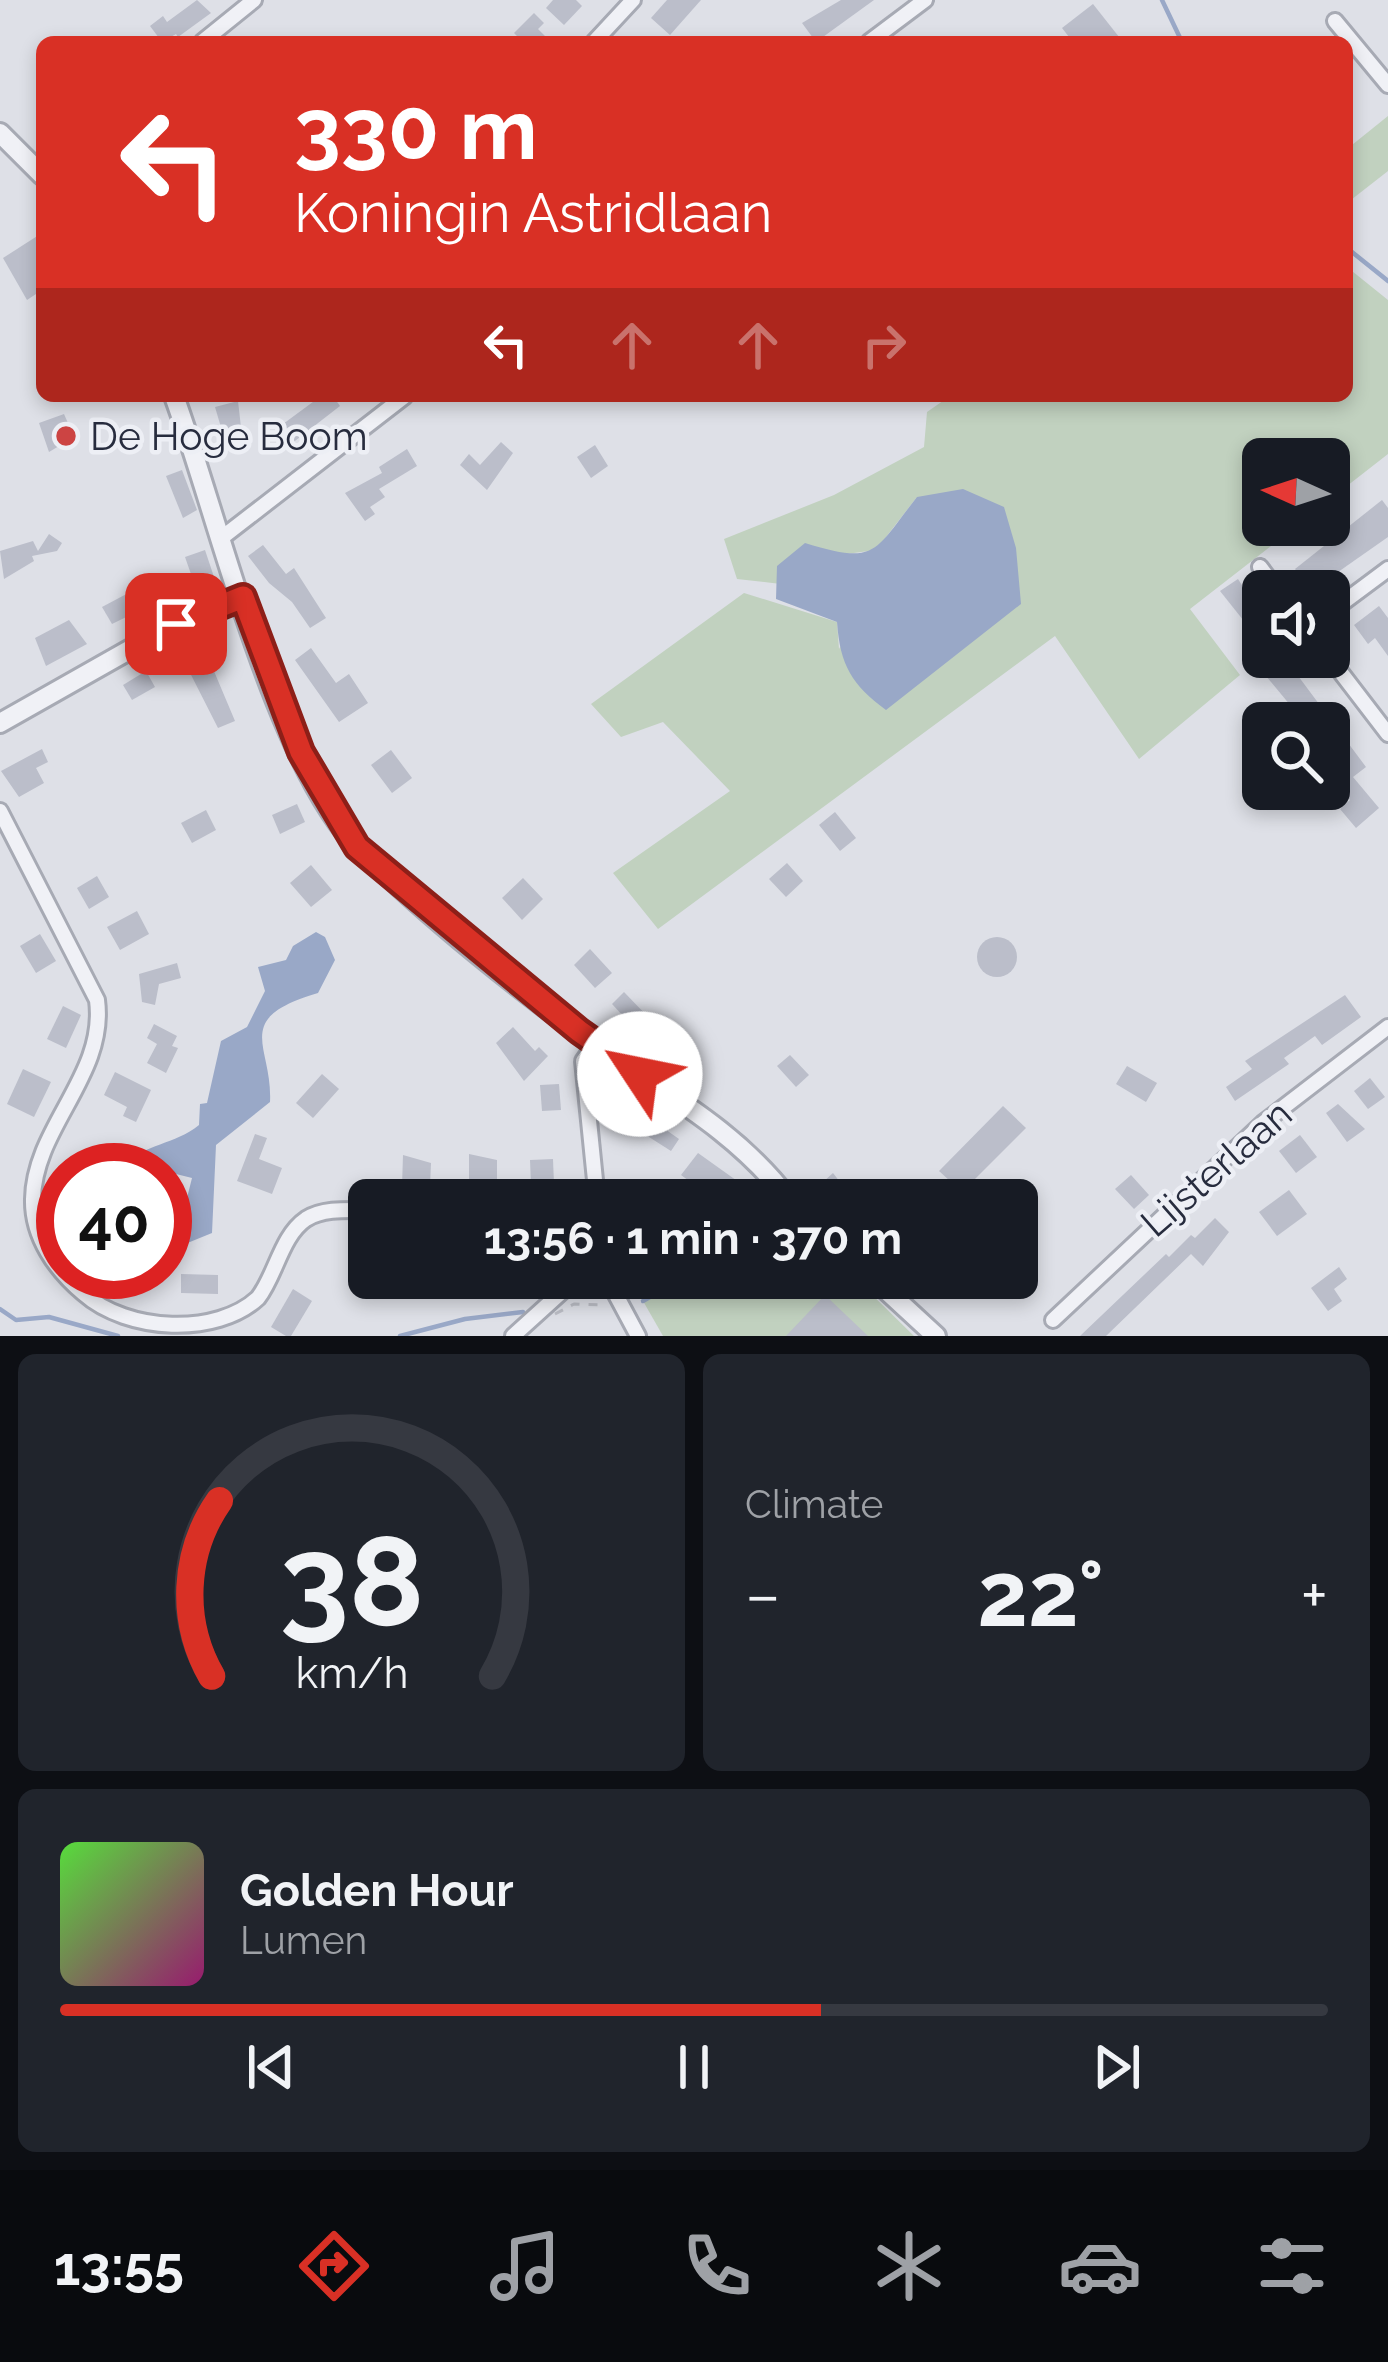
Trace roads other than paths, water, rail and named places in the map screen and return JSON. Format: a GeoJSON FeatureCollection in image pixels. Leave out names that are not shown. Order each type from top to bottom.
{"type":"FeatureCollection","features":[{"type":"Feature","properties":{"kind":"street"},"geometry":{"type":"LineString","coordinates":[[209,36],[254,0]]}},
{"type":"Feature","properties":{"kind":"street"},"geometry":{"type":"LineString","coordinates":[[600,36],[633,0]]}},
{"type":"Feature","properties":{"kind":"street"},"geometry":{"type":"LineString","coordinates":[[877,36],[925,0]]}},
{"type":"Feature","properties":{"kind":"street"},"geometry":{"type":"LineString","coordinates":[[1335,21],[1347,36]]}},
{"type":"Feature","properties":{"kind":"street"},"geometry":{"type":"LineString","coordinates":[[1353,43],[1388,85]]}},
{"type":"Feature","properties":{"kind":"street"},"geometry":{"type":"LineString","coordinates":[[0,133],[36,168]]}},
{"type":"Feature","properties":{"kind":"street"},"geometry":{"type":"LineString","coordinates":[[176,402],[301,752],[357,847],[595,1044],[759,1159],[774,1179]]}},
{"type":"Feature","properties":{"kind":"street"},"geometry":{"type":"LineString","coordinates":[[224,536],[397,402]]}},
{"type":"Feature","properties":{"kind":"street"},"geometry":{"type":"LineString","coordinates":[[1350,597],[1388,569]]}},
{"type":"Feature","properties":{"kind":"street"},"geometry":{"type":"LineString","coordinates":[[0,723],[176,624],[243,597]]}},
{"type":"Feature","properties":{"kind":"street"},"geometry":{"type":"LineString","coordinates":[[1345,678],[1388,734]]}},
{"type":"Feature","properties":{"kind":"street"},"geometry":{"type":"LineString","coordinates":[[0,811],[87,972],[99,1013],[93,1054],[37,1175],[32,1200],[40,1239],[63,1276],[126,1320],[158,1328],[221,1325],[243,1315],[261,1294],[294,1231],[308,1218],[348,1210]]}},
{"type":"Feature","properties":{"kind":"street","name":"Lijsterlaan"},"geometry":{"type":"LineString","coordinates":[[1053,1320],[1262,1123],[1388,1027]]}},
{"type":"Feature","properties":{"kind":"street"},"geometry":{"type":"LineString","coordinates":[[595,1044],[583,1061],[595,1179]]}},
{"type":"Feature","properties":{"kind":"street"},"geometry":{"type":"LineString","coordinates":[[513,1336],[554,1299]]}},
{"type":"Feature","properties":{"kind":"street"},"geometry":{"type":"LineString","coordinates":[[617,1299],[638,1336]]}},
{"type":"Feature","properties":{"kind":"street"},"geometry":{"type":"LineString","coordinates":[[895,1299],[936,1336]]}},
{"type":"Feature","properties":{"kind":"water"},"geometry":{"type":"Polygon","coordinates":[[[963,489],[1004,507],[1016,548],[1021,604],[886,710],[850,673],[837,622],[776,599],[777,566],[805,543],[847,553],[872,549],[917,497],[963,489]]]}},
{"type":"Feature","properties":{"kind":"water"},"geometry":{"type":"Polygon","coordinates":[[[316,932],[325,937],[335,960],[318,993],[291,1003],[265,1024],[262,1036],[270,1102],[216,1145],[212,1233],[192,1241],[192,1143],[165,1143],[199,1125],[200,1104],[207,1103],[221,1041],[247,1027],[265,991],[258,967],[286,960],[293,946],[316,932]]]}},
{"type":"Feature","properties":{"kind":"waterway"},"geometry":{"type":"LineString","coordinates":[[1162,0],[1179,36]]}},
{"type":"Feature","properties":{"kind":"waterway"},"geometry":{"type":"LineString","coordinates":[[1353,253],[1388,281]]}},
{"type":"Feature","properties":{"kind":"waterway"},"geometry":{"type":"LineString","coordinates":[[0,1309],[16,1320],[49,1317],[118,1336]]}},
{"type":"Feature","properties":{"kind":"waterway"},"geometry":{"type":"LineString","coordinates":[[400,1336],[465,1319],[523,1312]]}},
{"type":"Feature","properties":{"kind":"place","name":"De Hoge Boom"},"geometry":{"type":"Point","coordinates":[66,436]}}]}
